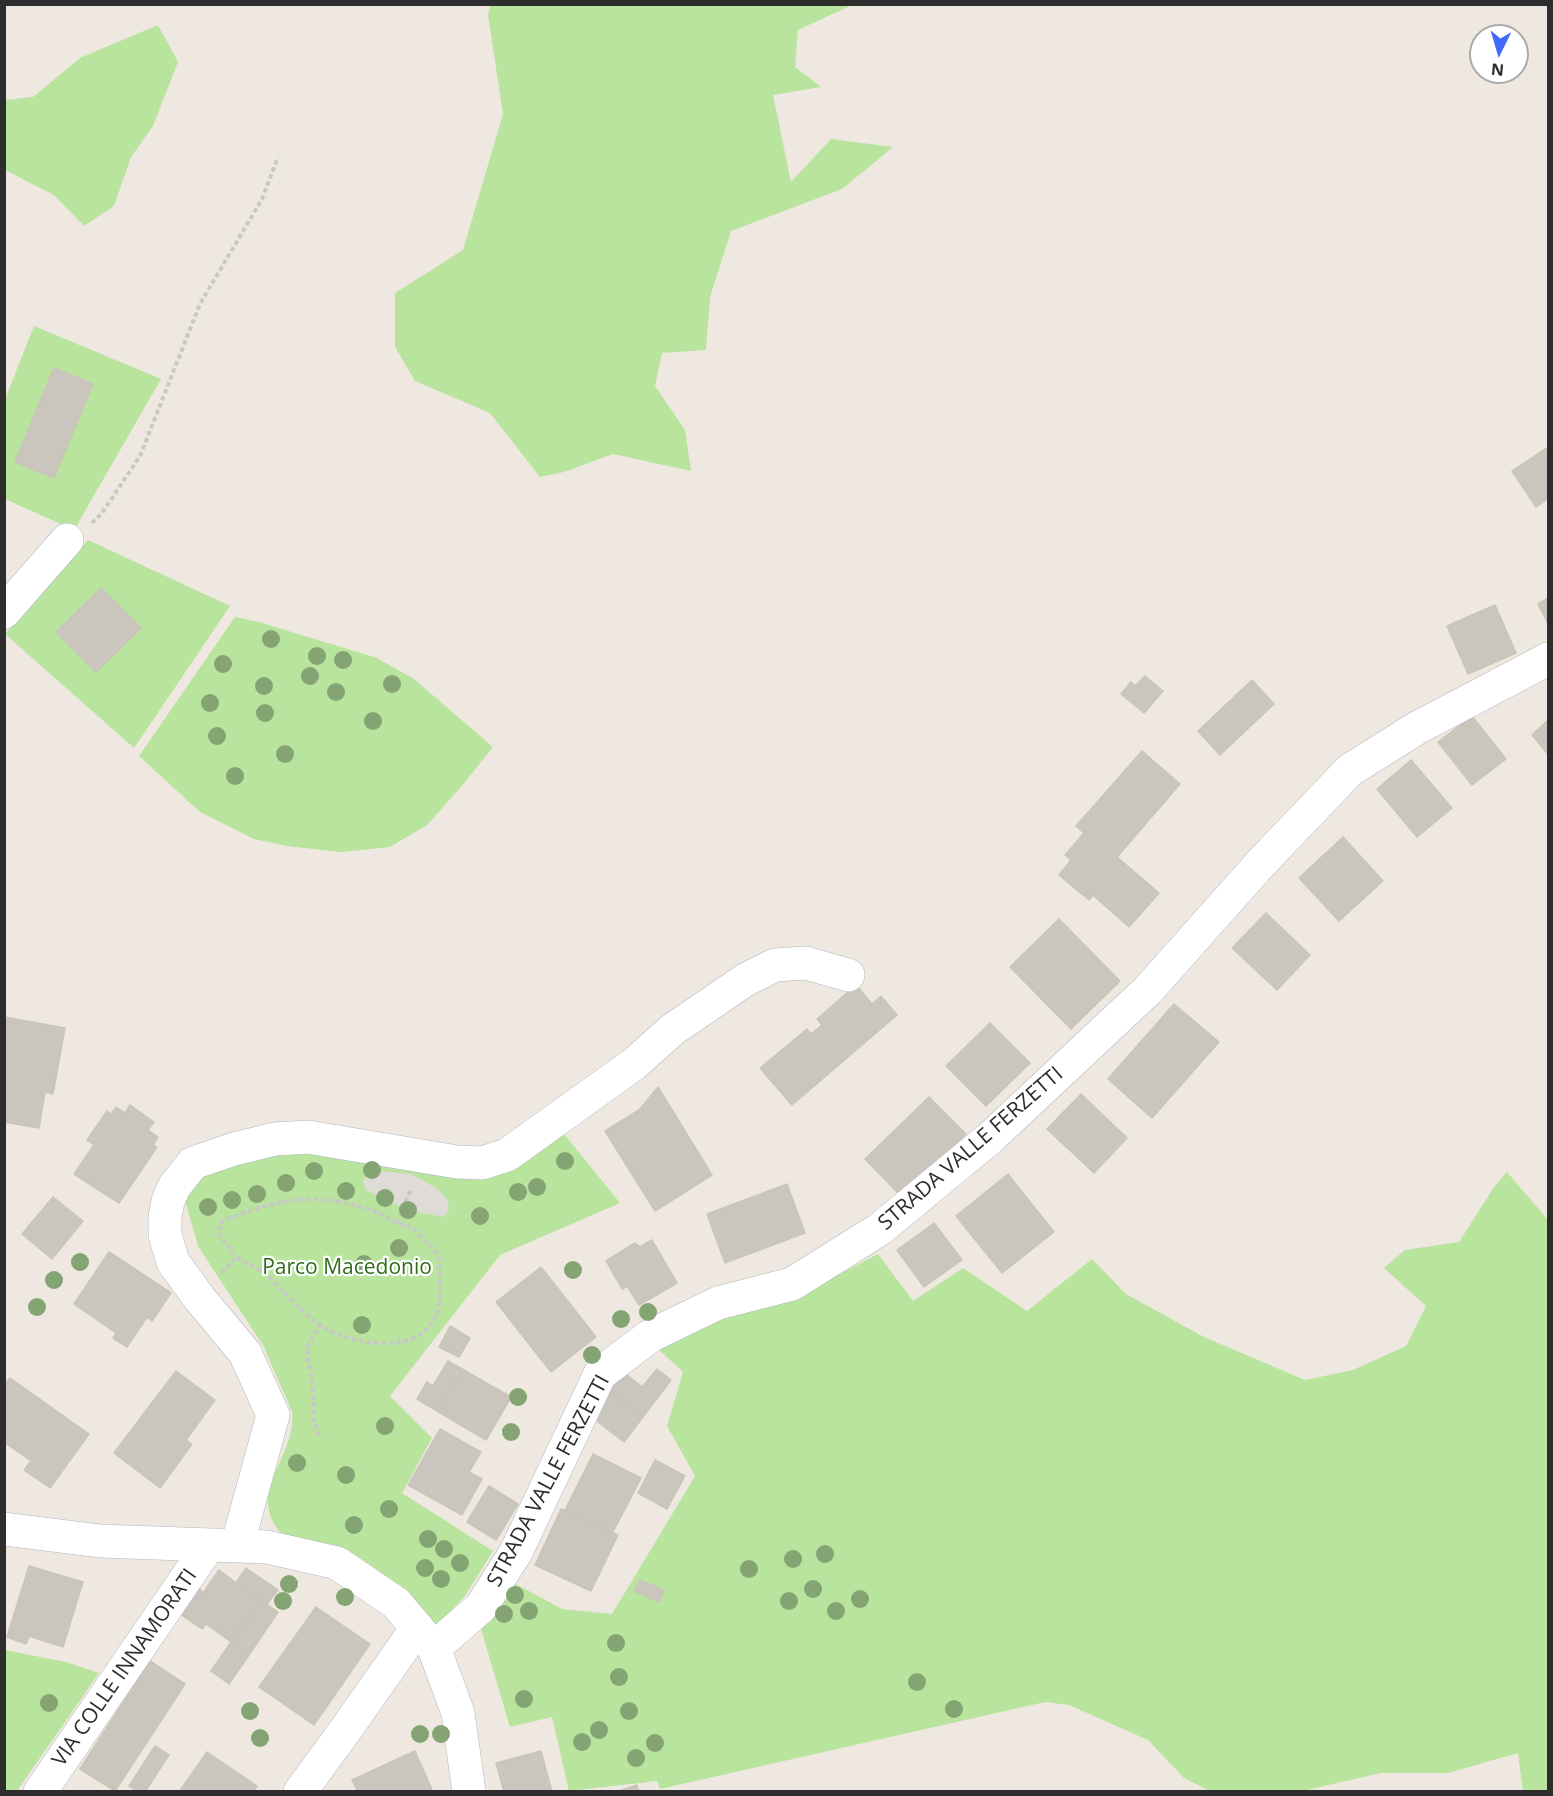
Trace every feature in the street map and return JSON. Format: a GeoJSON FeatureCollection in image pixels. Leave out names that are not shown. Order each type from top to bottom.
{"type":"FeatureCollection","features":[{"type":"Feature","properties":{"kind":"street"},"geometry":{"type":"LineString","coordinates":[[4,612],[67,540]]}},
{"type":"Feature","properties":{"kind":"street","name":"STRADA VALLE FERZETTI"},"geometry":{"type":"LineString","coordinates":[[300,1791],[344,1732],[426,1638],[481,1607],[516,1552],[600,1374],[650,1336],[718,1303],[792,1284],[880,1229],[990,1138],[1148,990],[1261,862],[1350,770],[1416,728],[1548,659]]}},
{"type":"Feature","properties":{"kind":"street","name":"VIA COLLE INNAMORATI"},"geometry":{"type":"LineString","coordinates":[[40,1791],[223,1546],[273,1415],[245,1353],[173,1262],[165,1234],[168,1201],[174,1187],[193,1163],[244,1146],[275,1139],[308,1137],[457,1162],[482,1163],[507,1155],[634,1064],[672,1030],[744,980],[775,965],[806,963],[848,975]]}},
{"type":"Feature","properties":{"kind":"street"},"geometry":{"type":"LineString","coordinates":[[4,1529],[100,1541],[267,1547],[337,1563],[396,1603],[426,1638],[458,1713],[469,1791]]}},
{"type":"Feature","properties":{"kind":"path"},"geometry":{"type":"LineString","coordinates":[[67,540],[86,530],[102,513],[140,456],[200,304],[262,199],[278,157]]}},
{"type":"Feature","properties":{"kind":"path"},"geometry":{"type":"LineString","coordinates":[[397,1223],[410,1191]]}},
{"type":"Feature","properties":{"kind":"path"},"geometry":{"type":"LineString","coordinates":[[301,1198],[331,1199],[370,1209],[397,1223],[415,1230],[438,1255],[440,1303],[425,1333],[409,1341],[386,1344],[344,1337],[311,1318],[266,1274],[236,1257],[218,1233],[222,1221],[274,1203],[301,1198]]}},
{"type":"Feature","properties":{"kind":"path"},"geometry":{"type":"LineString","coordinates":[[200,1299],[236,1257]]}},
{"type":"Feature","properties":{"kind":"path"},"geometry":{"type":"LineString","coordinates":[[319,1436],[313,1418],[314,1404],[308,1345],[321,1324]]}},
{"type":"Feature","properties":{"kind":"green space"},"geometry":{"type":"Polygon","coordinates":[[[490,5],[852,5],[798,30],[795,67],[821,87],[773,95],[791,182],[831,139],[893,147],[842,189],[731,231],[710,297],[706,350],[662,353],[655,386],[685,430],[691,471],[613,454],[564,472],[540,477],[490,413],[415,381],[395,347],[395,293],[463,250],[503,114],[488,15],[490,5]]]}},
{"type":"Feature","properties":{"kind":"green space"},"geometry":{"type":"Polygon","coordinates":[[[158,25],[178,62],[153,126],[131,157],[114,206],[84,226],[54,195],[5,170],[5,100],[33,97],[80,58],[158,25]]]}},
{"type":"Feature","properties":{"kind":"green space"},"geometry":{"type":"Polygon","coordinates":[[[34,326],[161,379],[74,530],[5,499],[4,402],[34,326]]]}},
{"type":"Feature","properties":{"kind":"green space"},"geometry":{"type":"Polygon","coordinates":[[[88,540],[230,606],[134,748],[5,634],[88,540]]]}},
{"type":"Feature","properties":{"kind":"green space"},"geometry":{"type":"Polygon","coordinates":[[[235,617],[259,622],[377,658],[414,679],[493,747],[427,825],[390,847],[341,852],[287,846],[254,839],[200,812],[139,756],[235,617]]]}},
{"type":"Feature","properties":{"kind":"green space","name":"Parco Macedonio"},"geometry":{"type":"Polygon","coordinates":[[[560,1129],[620,1203],[500,1255],[390,1396],[432,1438],[402,1493],[493,1551],[465,1596],[435,1627],[287,1540],[274,1522],[268,1506],[269,1491],[273,1476],[287,1446],[292,1412],[264,1347],[198,1246],[185,1200],[187,1189],[207,1172],[264,1155],[313,1154],[466,1174],[560,1129]]]}},
{"type":"Feature","properties":{"kind":"green space"},"geometry":{"type":"Polygon","coordinates":[[[1507,1172],[1548,1220],[1548,1791],[1523,1791],[1518,1753],[1448,1773],[1381,1773],[1302,1791],[1209,1791],[1183,1777],[1148,1740],[1069,1705],[1045,1702],[660,1789],[657,1781],[569,1791],[552,1717],[510,1727],[481,1629],[512,1582],[562,1609],[612,1614],[695,1476],[667,1426],[683,1372],[653,1344],[764,1302],[801,1294],[878,1254],[913,1301],[963,1268],[1027,1311],[1092,1259],[1126,1294],[1204,1337],[1305,1380],[1353,1370],[1406,1346],[1426,1306],[1384,1268],[1405,1250],[1459,1242],[1494,1187],[1507,1172]]]}},
{"type":"Feature","properties":{"kind":"green space"},"geometry":{"type":"Polygon","coordinates":[[[5,1650],[66,1662],[99,1673],[17,1791],[5,1791],[5,1650]]]}},
{"type":"Feature","properties":{"kind":"shaded area"},"geometry":{"type":"Polygon","coordinates":[[[380,1171],[411,1174],[429,1184],[441,1192],[448,1201],[449,1210],[443,1217],[418,1212],[394,1204],[365,1190],[363,1179],[380,1171]]]}},
{"type":"Feature","properties":{"kind":"building"},"geometry":{"type":"Polygon","coordinates":[[[54,368],[93,384],[54,478],[15,462],[54,368]]]}},
{"type":"Feature","properties":{"kind":"building"},"geometry":{"type":"Polygon","coordinates":[[[1548,447],[1548,499],[1536,507],[1512,471],[1548,447]]]}},
{"type":"Feature","properties":{"kind":"building"},"geometry":{"type":"Polygon","coordinates":[[[101,588],[141,628],[96,672],[56,632],[101,588]]]}},
{"type":"Feature","properties":{"kind":"building"},"geometry":{"type":"Polygon","coordinates":[[[1548,598],[1548,624],[1538,604],[1548,598]]]}},
{"type":"Feature","properties":{"kind":"building"},"geometry":{"type":"Polygon","coordinates":[[[1495,605],[1516,653],[1468,674],[1447,626],[1495,605]]]}},
{"type":"Feature","properties":{"kind":"building"},"geometry":{"type":"Polygon","coordinates":[[[1145,676],[1163,691],[1144,713],[1121,694],[1131,682],[1135,686],[1145,676]]]}},
{"type":"Feature","properties":{"kind":"building"},"geometry":{"type":"Polygon","coordinates":[[[1252,680],[1274,704],[1220,755],[1198,731],[1252,680]]]}},
{"type":"Feature","properties":{"kind":"building"},"geometry":{"type":"Polygon","coordinates":[[[1472,716],[1506,759],[1472,785],[1438,742],[1472,716]]]}},
{"type":"Feature","properties":{"kind":"building"},"geometry":{"type":"Polygon","coordinates":[[[1548,720],[1548,754],[1532,735],[1548,720]]]}},
{"type":"Feature","properties":{"kind":"building"},"geometry":{"type":"Polygon","coordinates":[[[1142,751],[1180,784],[1117,857],[1159,893],[1129,927],[1093,895],[1089,900],[1059,875],[1071,860],[1065,855],[1084,833],[1076,826],[1142,751]]]}},
{"type":"Feature","properties":{"kind":"building"},"geometry":{"type":"Polygon","coordinates":[[[1411,760],[1452,808],[1417,837],[1377,789],[1411,760]]]}},
{"type":"Feature","properties":{"kind":"building"},"geometry":{"type":"Polygon","coordinates":[[[1343,837],[1383,881],[1339,921],[1299,878],[1343,837]]]}},
{"type":"Feature","properties":{"kind":"building"},"geometry":{"type":"Polygon","coordinates":[[[1266,913],[1310,955],[1277,990],[1232,948],[1266,913]]]}},
{"type":"Feature","properties":{"kind":"building"},"geometry":{"type":"Polygon","coordinates":[[[1059,919],[1120,981],[1071,1029],[1010,967],[1059,919]]]}},
{"type":"Feature","properties":{"kind":"building"},"geometry":{"type":"Polygon","coordinates":[[[856,985],[872,1004],[881,996],[897,1015],[792,1105],[760,1068],[807,1029],[811,1034],[822,1025],[817,1019],[856,985]]]}},
{"type":"Feature","properties":{"kind":"building"},"geometry":{"type":"Polygon","coordinates":[[[1174,1004],[1219,1042],[1152,1118],[1108,1079],[1174,1004]]]}},
{"type":"Feature","properties":{"kind":"building"},"geometry":{"type":"Polygon","coordinates":[[[4,1017],[65,1028],[53,1094],[45,1092],[39,1128],[4,1122],[4,1017]]]}},
{"type":"Feature","properties":{"kind":"building"},"geometry":{"type":"Polygon","coordinates":[[[990,1023],[1030,1063],[986,1106],[946,1066],[990,1023]]]}},
{"type":"Feature","properties":{"kind":"building"},"geometry":{"type":"Polygon","coordinates":[[[658,1087],[712,1175],[655,1211],[605,1131],[639,1110],[658,1087]]]}},
{"type":"Feature","properties":{"kind":"building"},"geometry":{"type":"Polygon","coordinates":[[[1081,1094],[1127,1138],[1094,1173],[1047,1129],[1081,1094]]]}},
{"type":"Feature","properties":{"kind":"building"},"geometry":{"type":"Polygon","coordinates":[[[929,1097],[966,1134],[902,1197],[865,1159],[929,1097]]]}},
{"type":"Feature","properties":{"kind":"building"},"geometry":{"type":"Polygon","coordinates":[[[130,1105],[154,1122],[148,1130],[158,1137],[153,1145],[157,1147],[119,1203],[74,1174],[94,1145],[87,1140],[107,1111],[111,1114],[116,1107],[125,1113],[130,1105]]]}},
{"type":"Feature","properties":{"kind":"building"},"geometry":{"type":"Polygon","coordinates":[[[1008,1174],[1054,1232],[1002,1273],[956,1216],[1008,1174]]]}},
{"type":"Feature","properties":{"kind":"building"},"geometry":{"type":"Polygon","coordinates":[[[787,1184],[805,1233],[725,1263],[707,1214],[787,1184]]]}},
{"type":"Feature","properties":{"kind":"building"},"geometry":{"type":"Polygon","coordinates":[[[53,1197],[83,1221],[52,1259],[22,1234],[53,1197]]]}},
{"type":"Feature","properties":{"kind":"building"},"geometry":{"type":"Polygon","coordinates":[[[934,1223],[962,1260],[924,1287],[897,1250],[934,1223]]]}},
{"type":"Feature","properties":{"kind":"building"},"geometry":{"type":"Polygon","coordinates":[[[652,1240],[677,1283],[639,1305],[627,1286],[622,1289],[606,1261],[635,1243],[640,1247],[652,1240]]]}},
{"type":"Feature","properties":{"kind":"building"},"geometry":{"type":"Polygon","coordinates":[[[109,1252],[171,1293],[152,1321],[147,1317],[127,1347],[113,1338],[116,1333],[74,1304],[109,1252]]]}},
{"type":"Feature","properties":{"kind":"building"},"geometry":{"type":"Polygon","coordinates":[[[541,1267],[596,1337],[551,1372],[496,1302],[541,1267]]]}},
{"type":"Feature","properties":{"kind":"building"},"geometry":{"type":"Polygon","coordinates":[[[450,1326],[470,1338],[459,1357],[439,1347],[450,1326]]]}},
{"type":"Feature","properties":{"kind":"building"},"geometry":{"type":"Polygon","coordinates":[[[448,1361],[462,1369],[437,1411],[417,1399],[427,1382],[433,1386],[448,1361]]]}},
{"type":"Feature","properties":{"kind":"building"},"geometry":{"type":"Polygon","coordinates":[[[462,1369],[511,1397],[486,1440],[437,1411],[462,1369]]]}},
{"type":"Feature","properties":{"kind":"building"},"geometry":{"type":"Polygon","coordinates":[[[657,1369],[671,1380],[643,1417],[610,1391],[625,1373],[642,1387],[657,1369]]]}},
{"type":"Feature","properties":{"kind":"building"},"geometry":{"type":"Polygon","coordinates":[[[176,1371],[215,1400],[186,1440],[192,1444],[160,1488],[114,1453],[176,1371]]]}},
{"type":"Feature","properties":{"kind":"building"},"geometry":{"type":"Polygon","coordinates":[[[10,1378],[89,1434],[50,1488],[24,1470],[31,1461],[4,1442],[4,1386],[10,1378]]]}},
{"type":"Feature","properties":{"kind":"building"},"geometry":{"type":"Polygon","coordinates":[[[610,1391],[643,1417],[624,1442],[590,1416],[610,1391]]]}},
{"type":"Feature","properties":{"kind":"building"},"geometry":{"type":"Polygon","coordinates":[[[440,1429],[481,1452],[469,1472],[482,1479],[462,1515],[408,1485],[440,1429]]]}},
{"type":"Feature","properties":{"kind":"building"},"geometry":{"type":"Polygon","coordinates":[[[593,1454],[641,1478],[612,1534],[565,1510],[593,1454]]]}},
{"type":"Feature","properties":{"kind":"building"},"geometry":{"type":"Polygon","coordinates":[[[655,1460],[685,1476],[667,1509],[638,1493],[655,1460]]]}},
{"type":"Feature","properties":{"kind":"building"},"geometry":{"type":"Polygon","coordinates":[[[489,1486],[518,1504],[496,1540],[467,1522],[489,1486]]]}},
{"type":"Feature","properties":{"kind":"building"},"geometry":{"type":"Polygon","coordinates":[[[561,1509],[618,1535],[591,1591],[535,1565],[561,1509]]]}},
{"type":"Feature","properties":{"kind":"building"},"geometry":{"type":"Polygon","coordinates":[[[29,1566],[83,1582],[63,1647],[29,1636],[26,1644],[7,1637],[29,1566]]]}},
{"type":"Feature","properties":{"kind":"building"},"geometry":{"type":"Polygon","coordinates":[[[246,1568],[278,1590],[267,1604],[236,1583],[246,1568]]]}},
{"type":"Feature","properties":{"kind":"building"},"geometry":{"type":"Polygon","coordinates":[[[219,1570],[261,1601],[231,1642],[206,1624],[202,1629],[180,1614],[199,1588],[203,1593],[219,1570]]]}},
{"type":"Feature","properties":{"kind":"building"},"geometry":{"type":"Polygon","coordinates":[[[639,1580],[664,1590],[659,1602],[634,1591],[639,1580]]]}},
{"type":"Feature","properties":{"kind":"building"},"geometry":{"type":"Polygon","coordinates":[[[261,1601],[278,1612],[249,1655],[231,1642],[261,1601]]]}},
{"type":"Feature","properties":{"kind":"building"},"geometry":{"type":"Polygon","coordinates":[[[316,1607],[370,1644],[314,1725],[259,1687],[316,1607]]]}},
{"type":"Feature","properties":{"kind":"building"},"geometry":{"type":"Polygon","coordinates":[[[231,1642],[249,1655],[229,1684],[211,1671],[231,1642]]]}},
{"type":"Feature","properties":{"kind":"building"},"geometry":{"type":"Polygon","coordinates":[[[150,1661],[185,1684],[115,1791],[80,1769],[150,1661]]]}},
{"type":"Feature","properties":{"kind":"building"},"geometry":{"type":"Polygon","coordinates":[[[155,1746],[169,1755],[145,1792],[138,1792],[129,1786],[155,1746]]]}},
{"type":"Feature","properties":{"kind":"building"},"geometry":{"type":"Polygon","coordinates":[[[415,1751],[433,1792],[358,1792],[352,1780],[415,1751]]]}},
{"type":"Feature","properties":{"kind":"building"},"geometry":{"type":"Polygon","coordinates":[[[541,1751],[552,1792],[504,1792],[496,1763],[541,1751]]]}},
{"type":"Feature","properties":{"kind":"building"},"geometry":{"type":"Polygon","coordinates":[[[207,1752],[257,1786],[253,1792],[179,1792],[207,1752]]]}},
{"type":"Feature","properties":{"kind":"building"},"geometry":{"type":"Polygon","coordinates":[[[637,1785],[639,1792],[616,1792],[637,1785]]]}}]}
